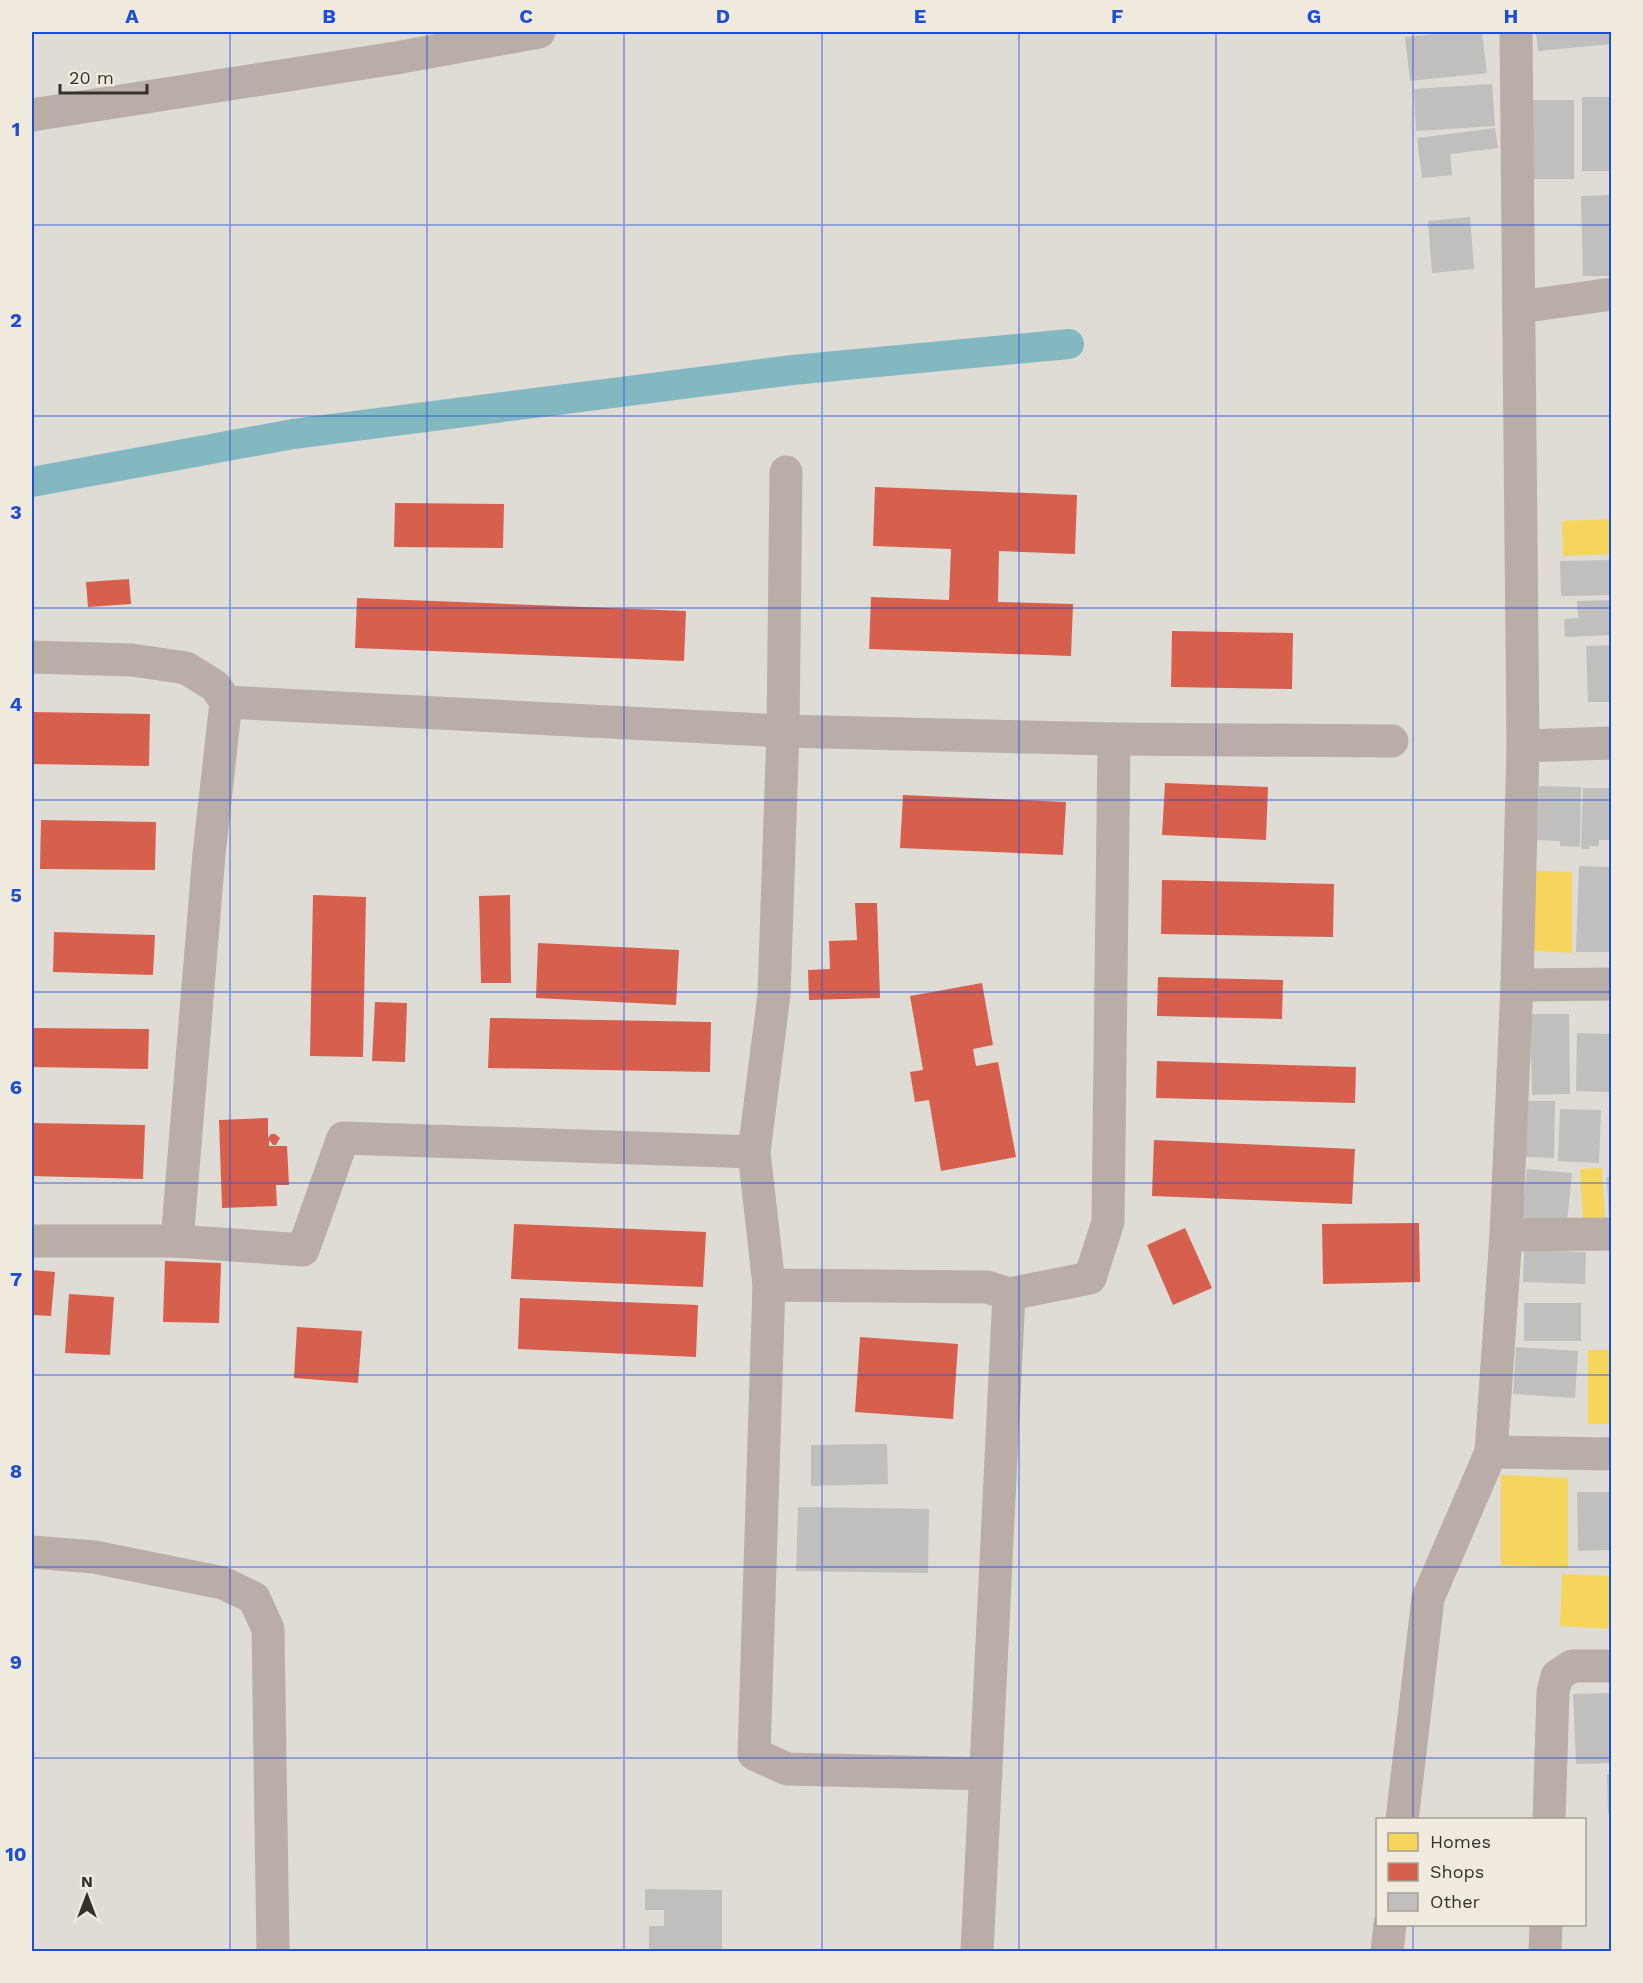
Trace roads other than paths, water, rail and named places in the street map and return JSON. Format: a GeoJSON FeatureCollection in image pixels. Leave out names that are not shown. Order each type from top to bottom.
{"type":"FeatureCollection","features":[{"type":"Feature","properties":{"kind":"street"},"geometry":{"type":"LineString","coordinates":[[32,115],[396,58],[539,32]]}},
{"type":"Feature","properties":{"kind":"street"},"geometry":{"type":"LineString","coordinates":[[1402,1818],[1428,1598],[1491,1452],[1506,1235],[1517,985],[1523,746],[1516,32]]}},
{"type":"Feature","properties":{"kind":"street"},"geometry":{"type":"LineString","coordinates":[[1519,307],[1611,294]]}},
{"type":"Feature","properties":{"kind":"street"},"geometry":{"type":"LineString","coordinates":[[786,472],[783,731],[774,995],[754,1152],[769,1285],[754,1754],[787,1769],[986,1774]]}},
{"type":"Feature","properties":{"kind":"street"},"geometry":{"type":"LineString","coordinates":[[32,657],[132,660],[186,668],[215,686],[226,702],[208,854],[177,1241]]}},
{"type":"Feature","properties":{"kind":"street"},"geometry":{"type":"LineString","coordinates":[[226,702],[783,731],[1114,739],[1392,741]]}},
{"type":"Feature","properties":{"kind":"street"},"geometry":{"type":"LineString","coordinates":[[769,1285],[987,1287],[1009,1294],[1090,1278],[1108,1222],[1114,739]]}},
{"type":"Feature","properties":{"kind":"street"},"geometry":{"type":"LineString","coordinates":[[1523,746],[1611,743]]}},
{"type":"Feature","properties":{"kind":"street"},"geometry":{"type":"LineString","coordinates":[[1517,985],[1611,984]]}},
{"type":"Feature","properties":{"kind":"street"},"geometry":{"type":"LineString","coordinates":[[32,1241],[177,1241],[303,1250],[343,1138],[754,1152]]}},
{"type":"Feature","properties":{"kind":"street"},"geometry":{"type":"LineString","coordinates":[[1506,1235],[1611,1234]]}},
{"type":"Feature","properties":{"kind":"street"},"geometry":{"type":"LineString","coordinates":[[977,1952],[1009,1294]]}},
{"type":"Feature","properties":{"kind":"street"},"geometry":{"type":"LineString","coordinates":[[1491,1452],[1611,1454]]}},
{"type":"Feature","properties":{"kind":"street"},"geometry":{"type":"LineString","coordinates":[[32,1552],[94,1557],[223,1583],[254,1598],[268,1629],[273,1952]]}},
{"type":"Feature","properties":{"kind":"street"},"geometry":{"type":"LineString","coordinates":[[1549,1818],[1553,1692],[1557,1676],[1572,1666],[1611,1666]]}},
{"type":"Feature","properties":{"kind":"street"},"geometry":{"type":"LineString","coordinates":[[1387,1952],[1390,1926]]}},
{"type":"Feature","properties":{"kind":"street"},"geometry":{"type":"LineString","coordinates":[[1545,1952],[1546,1926]]}},
{"type":"Feature","properties":{"kind":"waterway"},"geometry":{"type":"LineString","coordinates":[[32,482],[293,434],[793,370],[1069,344]]}}]}
